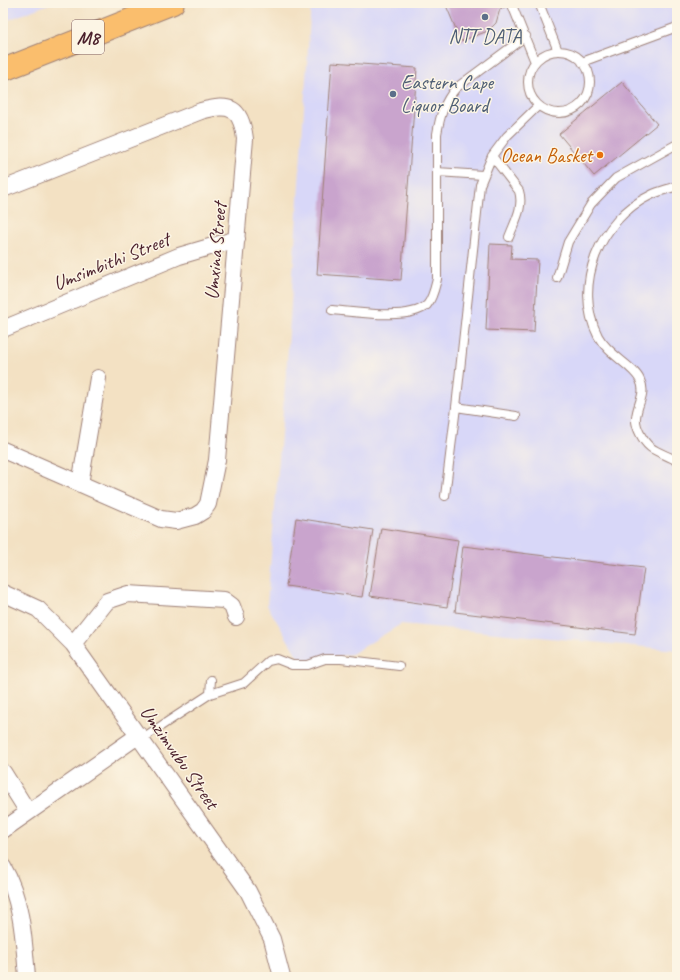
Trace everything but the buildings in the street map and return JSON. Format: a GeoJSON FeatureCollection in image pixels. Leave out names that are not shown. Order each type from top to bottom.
{"type":"FeatureCollection","features":[{"type":"Feature","properties":{"kind":"main road","name":"M8"},"geometry":{"type":"LineString","coordinates":[[3,70],[173,3]]}},
{"type":"Feature","properties":{"kind":"street","name":"Umxina Street"},"geometry":{"type":"LineString","coordinates":[[3,189],[201,111],[218,106],[232,109],[240,119],[245,139],[217,460],[208,504],[203,511],[195,516],[176,520],[161,519],[3,450]]}},
{"type":"Feature","properties":{"kind":"street","name":"Umsimbithi Street"},"geometry":{"type":"LineString","coordinates":[[3,329],[179,256],[237,239]]}},
{"type":"Feature","properties":{"kind":"street"},"geometry":{"type":"LineString","coordinates":[[80,484],[98,378]]}},
{"type":"Feature","properties":{"kind":"street","name":"Umzimvubu Street"},"geometry":{"type":"LineString","coordinates":[[3,593],[38,609],[73,644],[248,891],[272,939],[282,977]]}},
{"type":"Feature","properties":{"kind":"street"},"geometry":{"type":"LineString","coordinates":[[73,644],[107,601],[128,594],[224,600],[232,606],[236,617]]}},
{"type":"Feature","properties":{"kind":"street"},"geometry":{"type":"LineString","coordinates":[[3,830],[140,737]]}},
{"type":"Feature","properties":{"kind":"street"},"geometry":{"type":"LineString","coordinates":[[3,772],[28,812]]}},
{"type":"Feature","properties":{"kind":"street"},"geometry":{"type":"LineString","coordinates":[[3,868],[8,876],[19,910],[24,975]]}},
{"type":"Feature","properties":{"kind":"lane"},"geometry":{"type":"LineString","coordinates":[[539,3],[558,51]]}},
{"type":"Feature","properties":{"kind":"lane"},"geometry":{"type":"LineString","coordinates":[[512,4],[526,36],[535,62]]}},
{"type":"Feature","properties":{"kind":"lane"},"geometry":{"type":"LineString","coordinates":[[582,62],[677,27]]}},
{"type":"Feature","properties":{"kind":"lane"},"geometry":{"type":"LineString","coordinates":[[332,310],[397,314],[420,310],[428,304],[433,295],[437,279],[437,134],[441,112],[449,96],[456,88],[526,36]]}},
{"type":"Feature","properties":{"kind":"lane"},"geometry":{"type":"LineString","coordinates":[[558,51],[576,56],[588,71],[588,90],[584,100],[577,107],[568,112],[557,113],[547,111],[538,106],[530,94],[528,79],[530,70],[535,62],[550,52],[558,51]]}},
{"type":"Feature","properties":{"kind":"lane"},"geometry":{"type":"LineString","coordinates":[[444,496],[456,407],[480,185],[492,156],[507,136],[538,106]]}},
{"type":"Feature","properties":{"kind":"lane"},"geometry":{"type":"LineString","coordinates":[[557,278],[568,242],[591,204],[616,178],[677,144]]}},
{"type":"Feature","properties":{"kind":"lane"},"geometry":{"type":"LineString","coordinates":[[492,156],[520,195],[521,207],[509,237]]}},
{"type":"Feature","properties":{"kind":"lane"},"geometry":{"type":"LineString","coordinates":[[437,172],[483,175]]}},
{"type":"Feature","properties":{"kind":"lane"},"geometry":{"type":"LineString","coordinates":[[677,186],[651,194],[621,216],[608,231],[598,250],[591,270],[588,289],[591,319],[599,338],[612,355],[639,377],[643,387],[642,400],[636,418],[641,435],[651,447],[677,461]]}},
{"type":"Feature","properties":{"kind":"lane"},"geometry":{"type":"LineString","coordinates":[[456,407],[516,416]]}},
{"type":"Feature","properties":{"kind":"lane"},"geometry":{"type":"LineString","coordinates":[[140,737],[210,694],[244,683],[268,661],[277,659],[292,665],[308,665],[325,659],[341,659],[399,666]]}},
{"type":"Feature","properties":{"kind":"lane"},"geometry":{"type":"LineString","coordinates":[[210,694],[211,680]]}},
{"type":"Feature","properties":{"kind":"shaded area"},"geometry":{"type":"Polygon","coordinates":[[[3,3],[51,3],[3,22],[3,3]]]}},
{"type":"Feature","properties":{"kind":"shaded area"},"geometry":{"type":"Polygon","coordinates":[[[311,3],[677,3],[677,650],[401,624],[352,654],[301,662],[267,605],[288,349],[311,3]]]}},
{"type":"Feature","properties":{"kind":"place","name":"NTT DATA"},"geometry":{"type":"Point","coordinates":[485,17]}},
{"type":"Feature","properties":{"kind":"place","name":"Eastern Cape Liquor Board"},"geometry":{"type":"Point","coordinates":[393,94]}},
{"type":"Feature","properties":{"kind":"place","name":"Ocean Basket"},"geometry":{"type":"Point","coordinates":[600,155]}}]}
